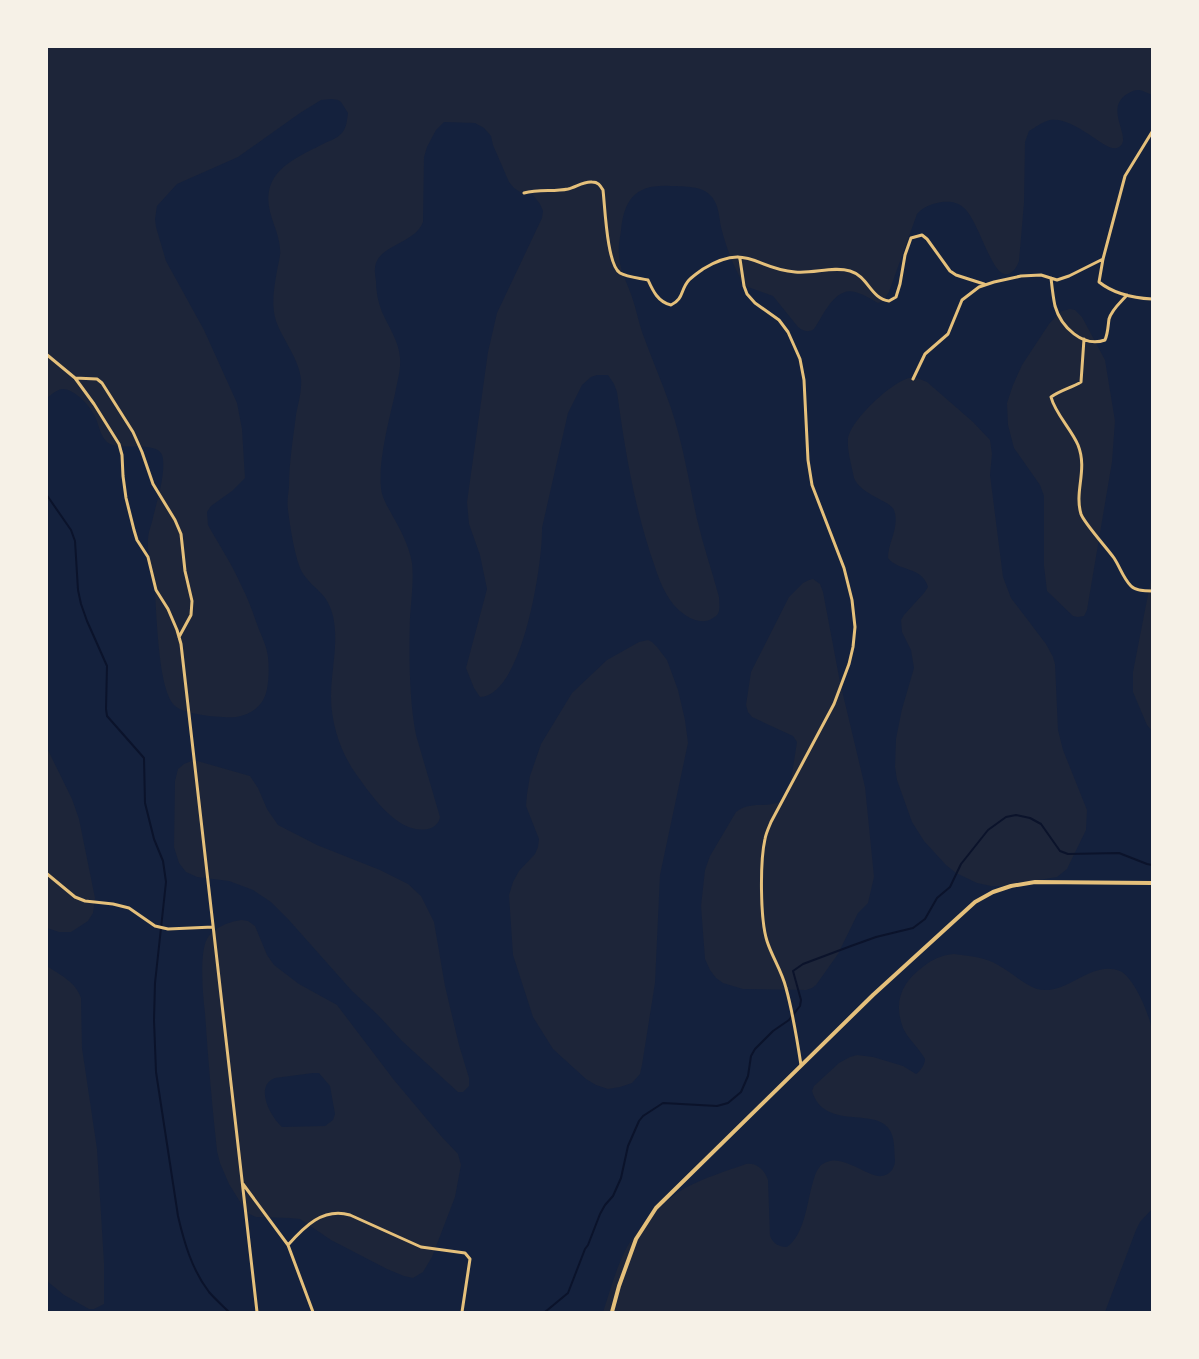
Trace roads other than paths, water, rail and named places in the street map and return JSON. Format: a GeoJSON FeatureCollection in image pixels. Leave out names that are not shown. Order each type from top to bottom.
{"type":"FeatureCollection","features":[{"type":"Feature","properties":{"kind":"main road"},"geometry":{"type":"LineString","coordinates":[[612,1312],[636,1239],[656,1208],[873,995],[975,902],[993,892],[1011,886],[1035,882],[1152,883]]}},
{"type":"Feature","properties":{"kind":"street"},"geometry":{"type":"LineString","coordinates":[[1152,132],[1125,176],[1099,282],[1108,289],[1152,299]]}},
{"type":"Feature","properties":{"kind":"street"},"geometry":{"type":"LineString","coordinates":[[524,193],[534,190],[555,192],[579,186],[588,181],[599,184],[603,190],[609,251],[613,265],[619,273],[648,280],[659,300],[671,306],[678,302],[689,280],[702,270],[732,256],[747,257],[780,269],[796,272],[843,269],[860,276],[878,298],[889,301],[896,297],[911,238],[922,235],[950,271],[984,284]]}},
{"type":"Feature","properties":{"kind":"street"},"geometry":{"type":"LineString","coordinates":[[738,257],[747,294],[754,303],[779,320],[788,332],[800,359],[804,380],[808,460],[812,485],[844,568],[852,600],[855,627],[849,664],[834,704],[771,822],[765,839],[762,869],[764,932],[786,987],[801,1066]]}},
{"type":"Feature","properties":{"kind":"street"},"geometry":{"type":"LineString","coordinates":[[912,379],[925,354],[948,334],[962,300],[979,286],[1021,276],[1041,275],[1057,280],[1103,259]]}},
{"type":"Feature","properties":{"kind":"street"},"geometry":{"type":"LineString","coordinates":[[1051,278],[1059,317],[1076,336],[1084,339],[1100,342],[1106,340],[1113,309],[1127,295]]}},
{"type":"Feature","properties":{"kind":"street"},"geometry":{"type":"LineString","coordinates":[[1084,339],[1081,382],[1051,397],[1052,403],[1069,428],[1082,458],[1083,468],[1079,492],[1081,515],[1114,558],[1132,587],[1142,591],[1152,591]]}},
{"type":"Feature","properties":{"kind":"street"},"geometry":{"type":"LineString","coordinates":[[46,354],[75,378],[119,444],[126,498],[137,540],[148,557],[156,590],[168,609],[181,644],[257,1312]]}},
{"type":"Feature","properties":{"kind":"street"},"geometry":{"type":"LineString","coordinates":[[75,378],[98,379],[102,383],[133,432],[153,484],[181,534],[185,571],[192,601],[191,615],[179,637]]}},
{"type":"Feature","properties":{"kind":"street"},"geometry":{"type":"LineString","coordinates":[[46,873],[75,897],[85,901],[129,908],[155,926],[168,929],[213,927]]}},
{"type":"Feature","properties":{"kind":"street"},"geometry":{"type":"LineString","coordinates":[[242,1183],[288,1245],[313,1312]]}},
{"type":"Feature","properties":{"kind":"street"},"geometry":{"type":"LineString","coordinates":[[288,1245],[315,1219],[341,1212],[421,1247],[465,1254],[470,1259],[462,1312]]}},
{"type":"Feature","properties":{"kind":"waterway"},"geometry":{"type":"LineString","coordinates":[[46,494],[71,530],[75,541],[81,604],[107,666],[107,716],[144,758],[145,803],[154,839],[163,861],[166,882],[155,983],[154,1020],[156,1072],[178,1216],[193,1265],[209,1292],[229,1312]]}},
{"type":"Feature","properties":{"kind":"waterway"},"geometry":{"type":"LineString","coordinates":[[545,1312],[568,1293],[600,1214],[613,1196],[621,1178],[628,1146],[639,1121],[663,1103],[717,1106],[728,1103],[741,1092],[755,1049],[773,1031],[789,1020],[800,1006],[801,1000],[793,971],[803,964],[876,937],[913,928],[925,919],[937,898],[950,887],[961,864],[988,830],[1006,817],[1016,815],[1030,818],[1041,824],[1060,851],[1068,854],[1119,853],[1152,865]]}}]}
